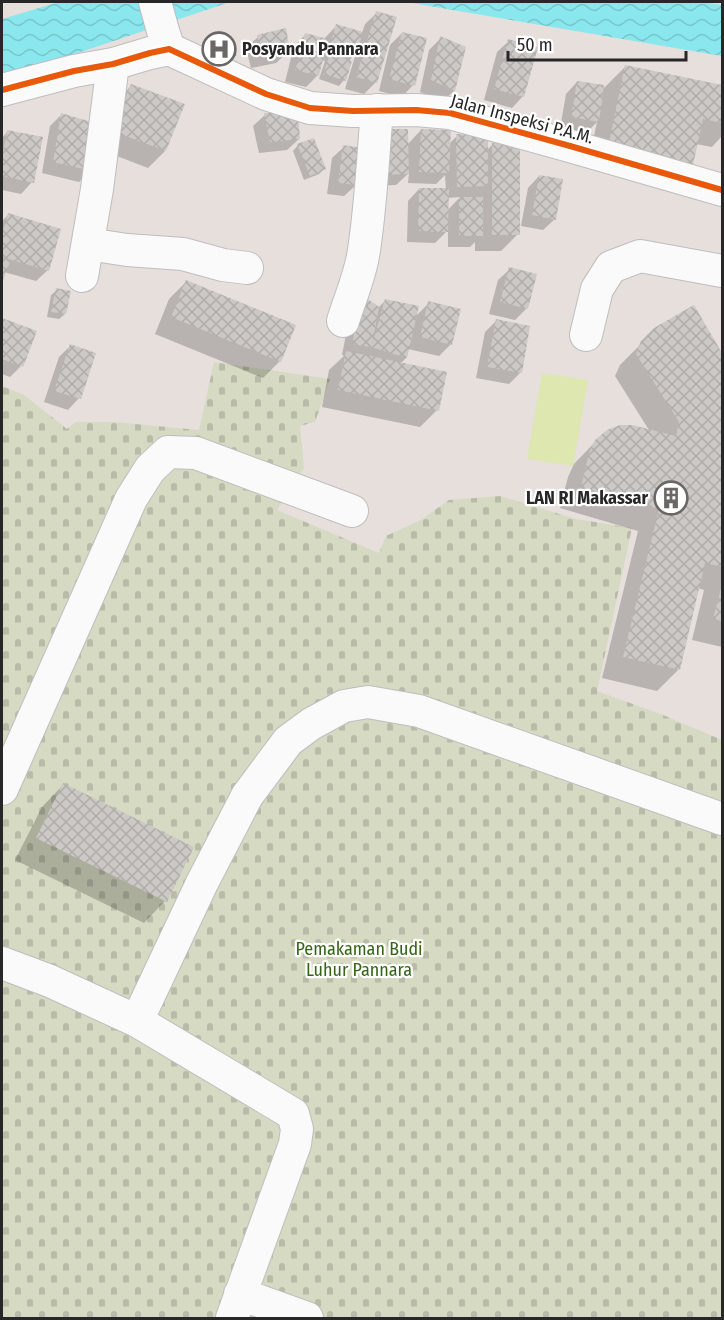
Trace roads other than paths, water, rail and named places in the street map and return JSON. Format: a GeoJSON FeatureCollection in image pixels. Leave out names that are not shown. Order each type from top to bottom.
{"type":"FeatureCollection","features":[{"type":"Feature","properties":{"kind":"street","name":"Jalan Inspeksi P.A.M."},"geometry":{"type":"LineString","coordinates":[[2,90],[150,53],[162,27],[185,55],[266,94],[309,108],[353,111],[416,110],[450,114],[723,190]]}},
{"type":"Feature","properties":{"kind":"street"},"geometry":{"type":"LineString","coordinates":[[82,276],[97,189],[113,64]]}},
{"type":"Feature","properties":{"kind":"street"},"geometry":{"type":"LineString","coordinates":[[343,321],[360,271],[364,251],[377,110]]}},
{"type":"Feature","properties":{"kind":"street"},"geometry":{"type":"LineString","coordinates":[[88,244],[127,250],[183,254],[223,265],[247,268]]}},
{"type":"Feature","properties":{"kind":"street"},"geometry":{"type":"LineString","coordinates":[[586,335],[597,289],[610,267],[639,255],[723,272]]}},
{"type":"Feature","properties":{"kind":"street"},"geometry":{"type":"LineString","coordinates":[[2,789],[131,499],[150,469],[168,452],[196,453],[352,511]]}},
{"type":"Feature","properties":{"kind":"street"},"geometry":{"type":"LineString","coordinates":[[137,1021],[202,883],[247,796],[288,741],[311,724],[344,706],[368,702],[419,711],[723,819]]}},
{"type":"Feature","properties":{"kind":"street"},"geometry":{"type":"LineString","coordinates":[[2,963],[50,981],[137,1021],[293,1114],[297,1129],[295,1144],[236,1306],[307,1318]]}},
{"type":"Feature","properties":{"kind":"water"},"geometry":{"type":"Polygon","coordinates":[[[59,2],[230,2],[27,70],[2,73],[2,19],[59,2]]]}},
{"type":"Feature","properties":{"kind":"water"},"geometry":{"type":"Polygon","coordinates":[[[406,2],[702,2],[722,5],[722,56],[406,2]]]}},
{"type":"Feature","properties":{"kind":"place","name":"Posyandu Pannara"},"geometry":{"type":"Point","coordinates":[219,49]}},
{"type":"Feature","properties":{"kind":"place","name":"LAN RI Makassar"},"geometry":{"type":"Point","coordinates":[671,498]}},
{"type":"Feature","properties":{"kind":"park label","name":"Pemakaman Budi Luhur Pannara"},"geometry":{"type":"Point","coordinates":[359,959]}}]}
